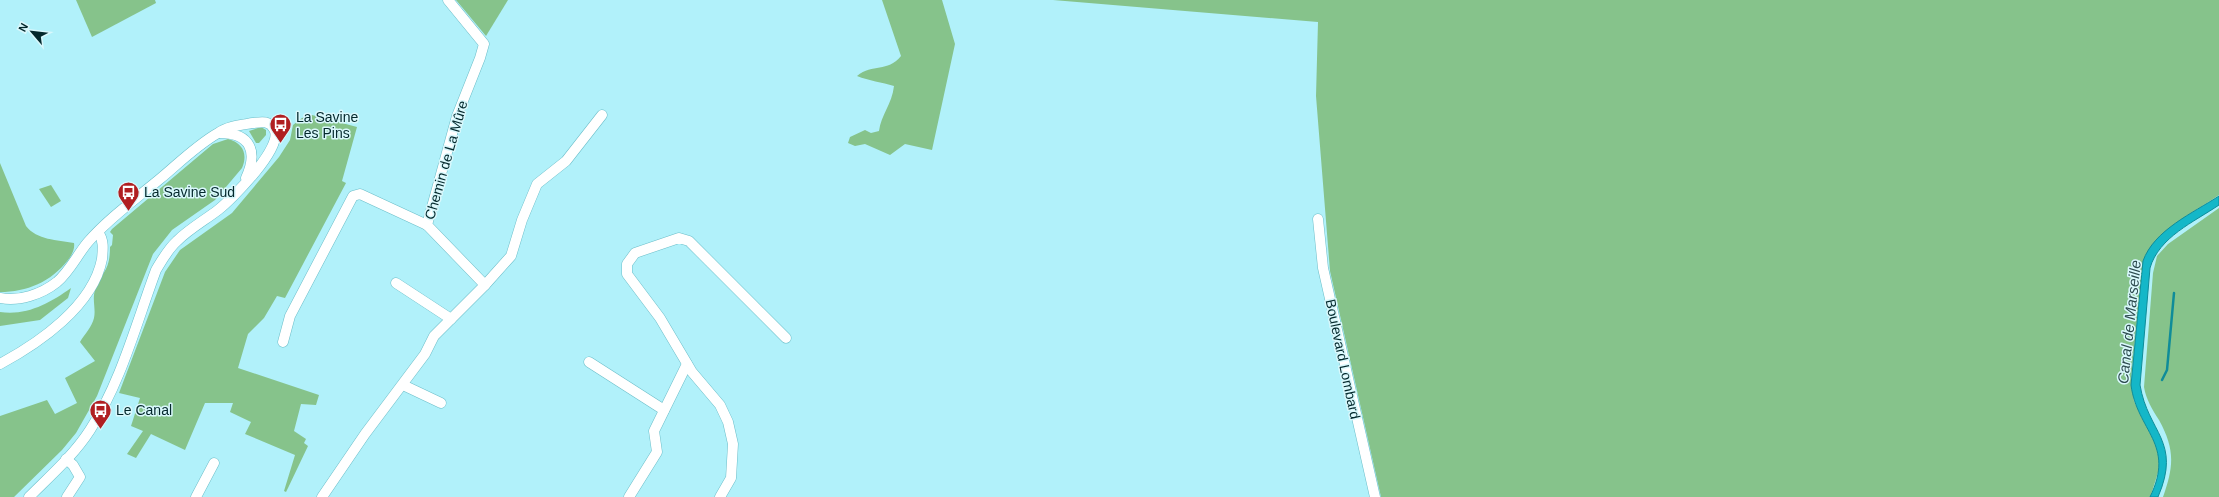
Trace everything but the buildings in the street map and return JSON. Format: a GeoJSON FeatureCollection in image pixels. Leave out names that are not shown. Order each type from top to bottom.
{"type":"FeatureCollection","features":[{"type":"Feature","properties":{"kind":"street","name":"Chemin de La Mûre"},"geometry":{"type":"LineString","coordinates":[[448,0],[484,44],[457,116],[427,225],[484,285]]}},
{"type":"Feature","properties":{"kind":"street"},"geometry":{"type":"LineString","coordinates":[[322,497],[365,434],[425,354],[434,336],[511,256],[522,220],[538,184],[566,160],[602,115]]}},
{"type":"Feature","properties":{"kind":"street"},"geometry":{"type":"LineString","coordinates":[[0,298],[19,298],[32,295],[57,282],[67,272],[88,242],[98,232],[218,132],[237,126],[267,122],[276,130],[277,136],[274,142],[256,170],[241,187],[217,210],[177,241],[164,256],[156,270],[117,377],[103,407],[90,430],[66,459],[29,497]]}},
{"type":"Feature","properties":{"kind":"street"},"geometry":{"type":"LineString","coordinates":[[218,132],[243,137],[251,148],[252,162],[241,187]]}},
{"type":"Feature","properties":{"kind":"street"},"geometry":{"type":"LineString","coordinates":[[283,342],[290,316],[352,196],[360,194],[427,225]]}},
{"type":"Feature","properties":{"kind":"street","name":"Boulevard Lombard"},"geometry":{"type":"LineString","coordinates":[[1318,219],[1325,275],[1375,497]]}},
{"type":"Feature","properties":{"kind":"street"},"geometry":{"type":"LineString","coordinates":[[0,364],[20,353],[51,330],[76,306],[88,291],[101,261],[103,243],[98,232]]}},
{"type":"Feature","properties":{"kind":"street"},"geometry":{"type":"LineString","coordinates":[[720,497],[731,478],[733,444],[728,422],[720,405],[687,364],[660,318],[627,274],[627,264],[635,253],[679,238],[689,240],[786,338]]}},
{"type":"Feature","properties":{"kind":"street"},"geometry":{"type":"LineString","coordinates":[[396,283],[451,319]]}},
{"type":"Feature","properties":{"kind":"street"},"geometry":{"type":"LineString","coordinates":[[589,362],[664,410]]}},
{"type":"Feature","properties":{"kind":"street"},"geometry":{"type":"LineString","coordinates":[[629,497],[657,452],[654,431],[687,364]]}},
{"type":"Feature","properties":{"kind":"street"},"geometry":{"type":"LineString","coordinates":[[403,385],[441,403]]}},
{"type":"Feature","properties":{"kind":"street"},"geometry":{"type":"LineString","coordinates":[[66,459],[73,465],[80,477],[67,497]]}},
{"type":"Feature","properties":{"kind":"street"},"geometry":{"type":"LineString","coordinates":[[196,497],[214,463]]}},
{"type":"Feature","properties":{"kind":"green space"},"geometry":{"type":"Polygon","coordinates":[[[76,0],[155,0],[156,3],[92,37],[76,0]]]}},
{"type":"Feature","properties":{"kind":"green space"},"geometry":{"type":"Polygon","coordinates":[[[456,0],[508,0],[486,36],[456,0]]]}},
{"type":"Feature","properties":{"kind":"green space"},"geometry":{"type":"Polygon","coordinates":[[[882,0],[942,0],[955,44],[932,150],[905,144],[890,155],[865,144],[855,146],[848,143],[850,137],[865,130],[871,133],[879,131],[893,92],[894,86],[857,76],[863,72],[890,64],[901,56],[882,0]]]}},
{"type":"Feature","properties":{"kind":"green space"},"geometry":{"type":"Polygon","coordinates":[[[1053,0],[2219,0],[2219,195],[2165,232],[2149,252],[2143,264],[2131,379],[2134,401],[2158,449],[2160,466],[2151,495],[2150,497],[1381,497],[1330,271],[1316,96],[1318,22],[1053,0]]]}},
{"type":"Feature","properties":{"kind":"green space"},"geometry":{"type":"Polygon","coordinates":[[[312,115],[357,127],[342,181],[346,183],[285,298],[277,296],[264,318],[248,334],[238,368],[319,395],[316,405],[301,404],[294,431],[306,439],[304,443],[308,446],[286,492],[284,491],[295,455],[245,434],[251,422],[230,412],[233,403],[205,403],[185,450],[151,434],[136,458],[127,454],[143,431],[131,426],[140,398],[119,393],[165,272],[180,250],[232,213],[279,157],[290,140],[293,125],[302,118],[312,115]]]}},
{"type":"Feature","properties":{"kind":"green space"},"geometry":{"type":"Polygon","coordinates":[[[261,127],[266,130],[266,135],[259,143],[256,143],[249,131],[261,127]]]}},
{"type":"Feature","properties":{"kind":"green space"},"geometry":{"type":"Polygon","coordinates":[[[228,139],[237,143],[243,150],[244,163],[242,168],[215,200],[172,230],[153,254],[97,396],[76,433],[62,450],[14,497],[0,497],[0,416],[47,400],[55,414],[77,403],[65,378],[95,361],[80,342],[90,328],[94,318],[95,290],[107,267],[110,256],[110,247],[112,245],[113,235],[110,232],[213,144],[228,139]]]}},
{"type":"Feature","properties":{"kind":"green space"},"geometry":{"type":"Polygon","coordinates":[[[0,163],[26,226],[31,231],[42,237],[74,243],[71,256],[54,274],[46,280],[29,288],[10,292],[0,292],[0,163]]]}},
{"type":"Feature","properties":{"kind":"green space"},"geometry":{"type":"Polygon","coordinates":[[[51,185],[61,201],[51,207],[39,189],[51,185]]]}},
{"type":"Feature","properties":{"kind":"green space"},"geometry":{"type":"Polygon","coordinates":[[[2219,208],[2219,497],[2163,497],[2171,467],[2170,449],[2164,430],[2146,396],[2144,387],[2153,273],[2157,256],[2168,244],[2219,208]]]}},
{"type":"Feature","properties":{"kind":"green space"},"geometry":{"type":"Polygon","coordinates":[[[71,288],[68,298],[40,320],[0,326],[0,312],[20,312],[38,307],[55,299],[71,288]]]}},
{"type":"Feature","properties":{"kind":"water"},"geometry":{"type":"Polygon","coordinates":[[[2219,196],[2219,205],[2178,231],[2161,247],[2150,268],[2140,385],[2144,401],[2165,450],[2166,463],[2164,478],[2158,497],[2150,497],[2157,479],[2159,464],[2157,450],[2140,414],[2131,385],[2143,261],[2148,250],[2165,231],[2175,223],[2219,196]]]}},
{"type":"Feature","properties":{"kind":"waterway"},"geometry":{"type":"LineString","coordinates":[[2162,380],[2167,370],[2174,293]]}},
{"type":"Feature","properties":{"kind":"place","name":"La Savine Les Pins"},"geometry":{"type":"Point","coordinates":[281,144]}},
{"type":"Feature","properties":{"kind":"place","name":"La Savine Sud"},"geometry":{"type":"Point","coordinates":[128,212]}},
{"type":"Feature","properties":{"kind":"place","name":"Le Canal"},"geometry":{"type":"Point","coordinates":[101,430]}},
{"type":"Feature","properties":{"kind":"water label","name":"Canal de Marseille"},"geometry":{"type":"Point","coordinates":[2129,322]}}]}
